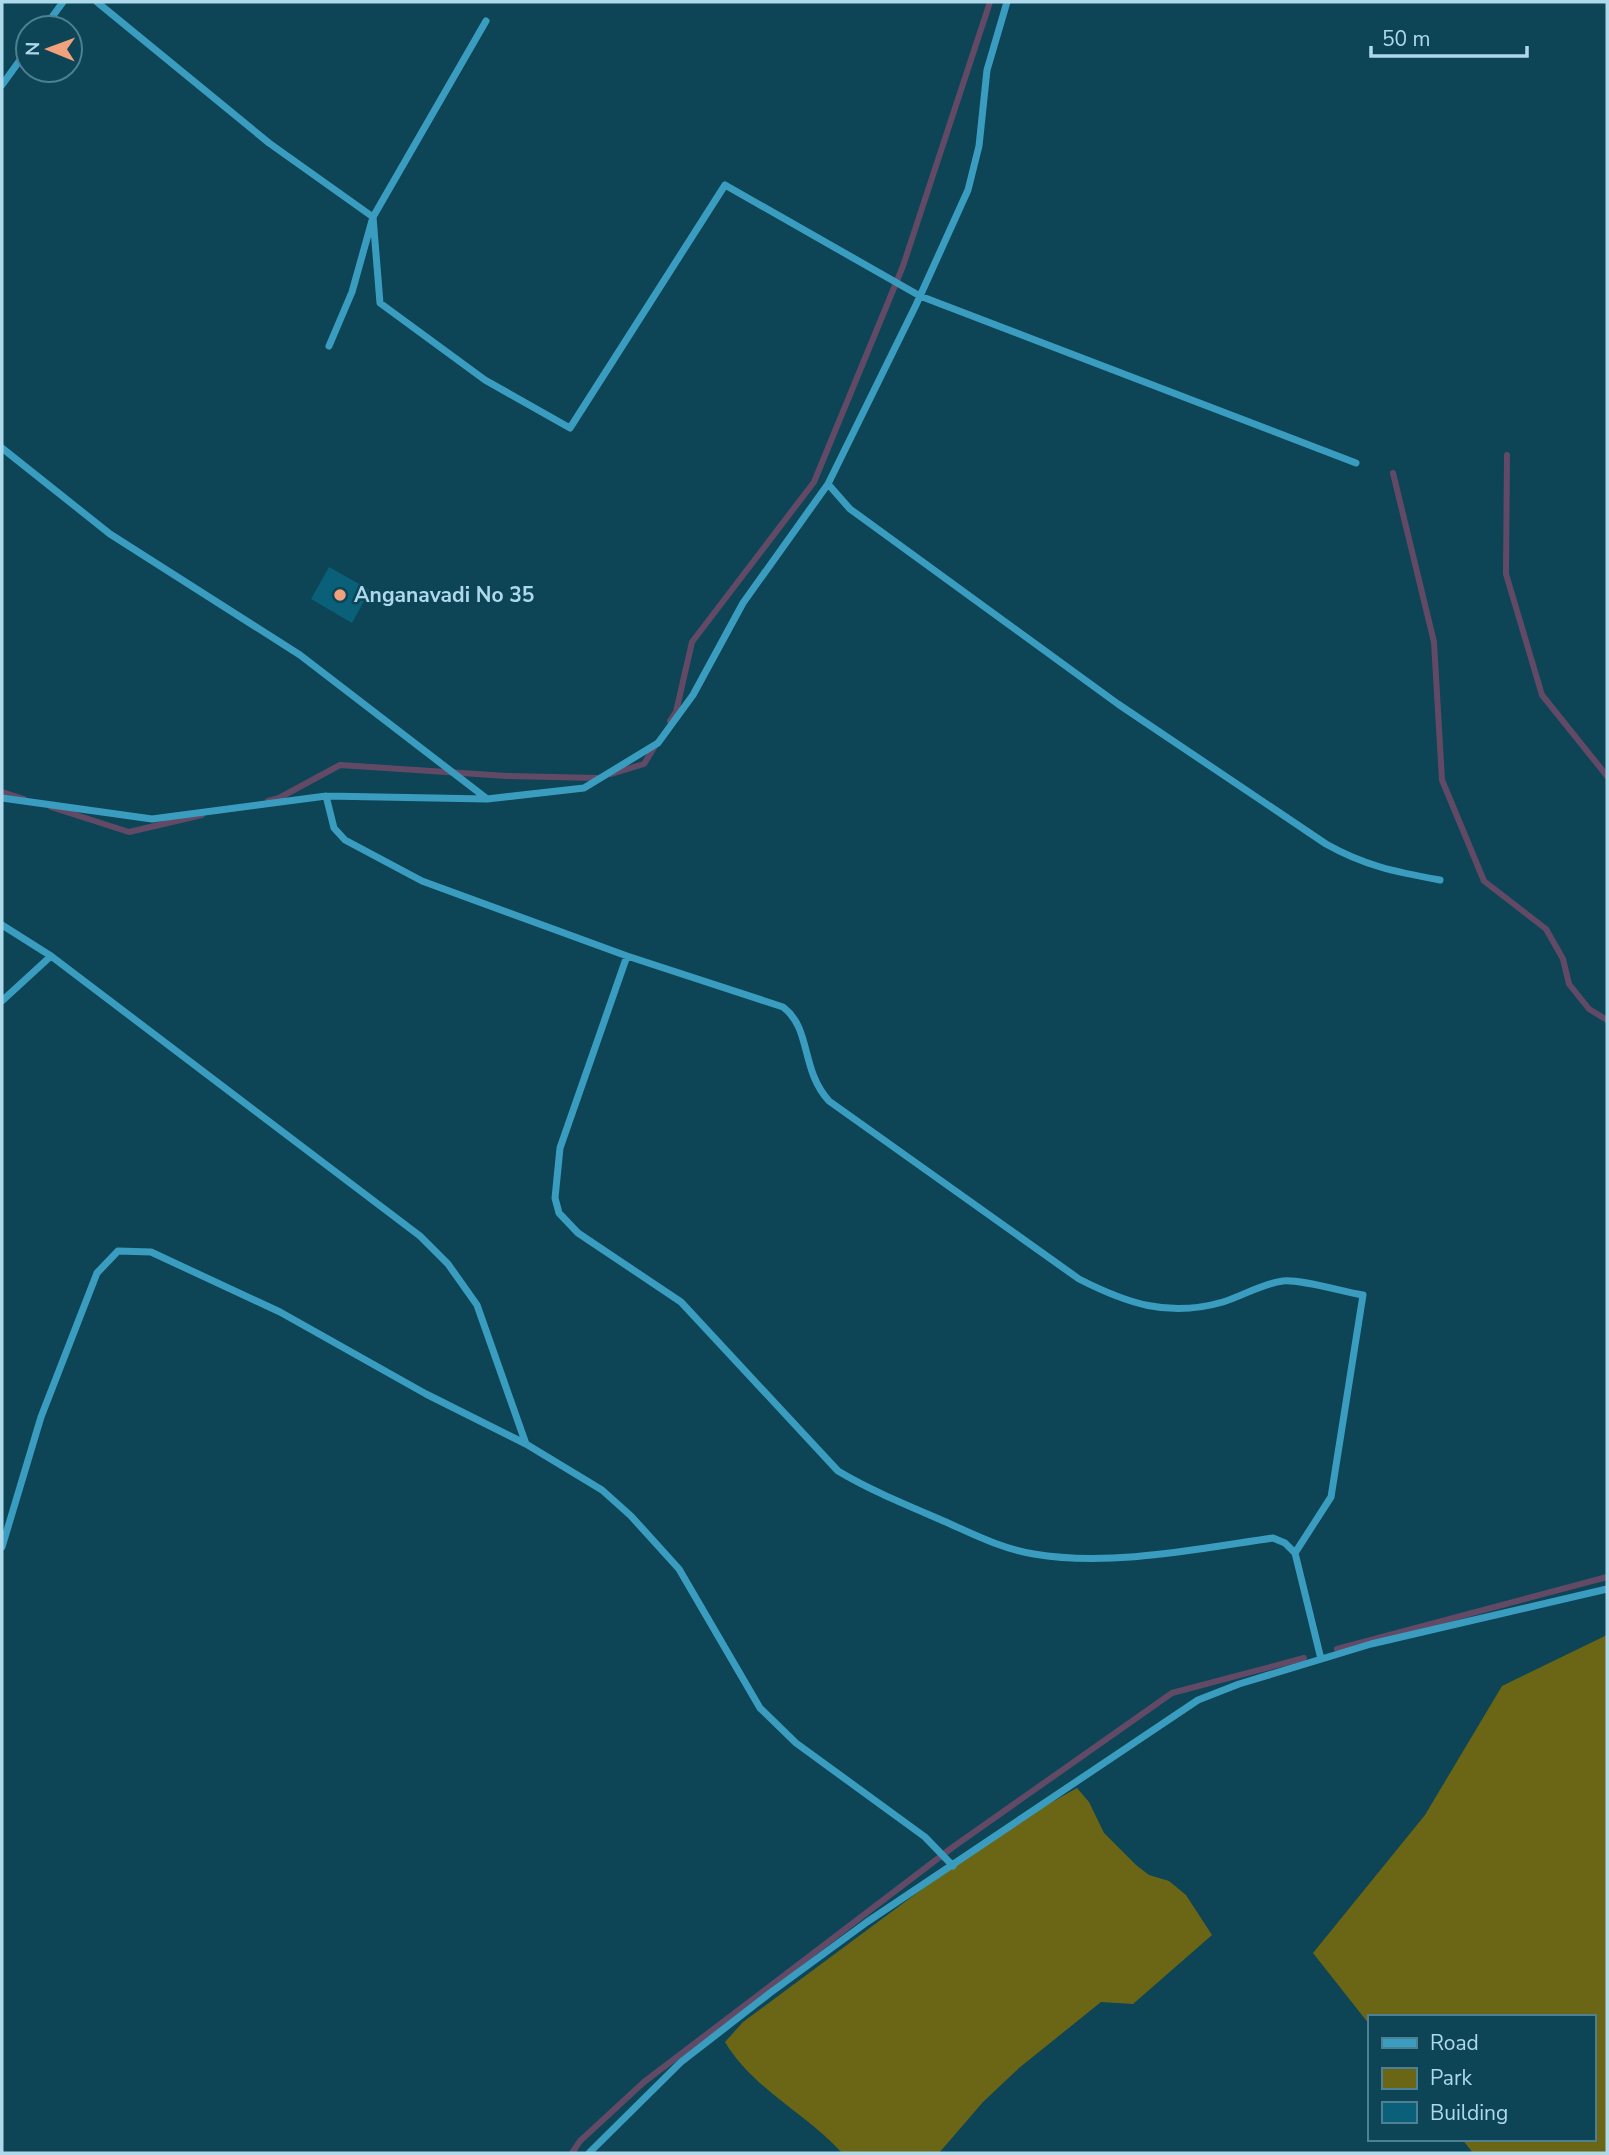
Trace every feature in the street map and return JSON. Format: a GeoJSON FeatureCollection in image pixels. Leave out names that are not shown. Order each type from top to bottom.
{"type":"FeatureCollection","features":[{"type":"Feature","properties":{"kind":"street"},"geometry":{"type":"LineString","coordinates":[[97,2],[269,143],[373,217],[380,303],[485,380],[570,428],[680,261],[725,185],[920,296],[1356,463]]}},
{"type":"Feature","properties":{"kind":"street"},"geometry":{"type":"LineString","coordinates":[[2,798],[152,819],[326,796],[487,799],[584,788],[658,743],[693,695],[743,603],[828,484],[920,296],[968,190],[979,146],[986,70],[1007,2]]}},
{"type":"Feature","properties":{"kind":"street"},"geometry":{"type":"LineString","coordinates":[[329,346],[352,292],[373,217],[486,21]]}},
{"type":"Feature","properties":{"kind":"street"},"geometry":{"type":"LineString","coordinates":[[2,85],[14,68]]}},
{"type":"Feature","properties":{"kind":"street"},"geometry":{"type":"LineString","coordinates":[[2,448],[110,534],[300,655],[487,799]]}},
{"type":"Feature","properties":{"kind":"street"},"geometry":{"type":"LineString","coordinates":[[828,484],[850,509],[1118,705],[1326,844],[1357,862],[1378,869],[1440,880]]}},
{"type":"Feature","properties":{"kind":"street"},"geometry":{"type":"LineString","coordinates":[[326,796],[334,828],[345,840],[422,881],[627,956],[783,1007],[793,1014],[802,1031],[805,1054],[815,1085],[829,1101],[1079,1279],[1111,1296],[1143,1307],[1174,1308],[1219,1303],[1284,1281],[1363,1295],[1331,1497],[1295,1552]]}},
{"type":"Feature","properties":{"kind":"street"},"geometry":{"type":"LineString","coordinates":[[2,925],[51,956],[409,1228],[448,1264],[477,1305],[526,1444]]}},
{"type":"Feature","properties":{"kind":"street"},"geometry":{"type":"LineString","coordinates":[[2,1001],[51,956]]}},
{"type":"Feature","properties":{"kind":"street"},"geometry":{"type":"LineString","coordinates":[[627,956],[559,1148],[555,1198],[559,1213],[578,1233],[681,1302],[838,1471],[861,1485],[990,1542],[1033,1555],[1078,1557],[1155,1555],[1273,1538],[1295,1552],[1321,1659]]}},
{"type":"Feature","properties":{"kind":"street"},"geometry":{"type":"LineString","coordinates":[[2,1547],[41,1417],[92,1285],[108,1258],[118,1251],[151,1252],[268,1307],[426,1394],[526,1444],[602,1490],[631,1516],[671,1560],[760,1708],[796,1743],[925,1837],[953,1866]]}},
{"type":"Feature","properties":{"kind":"street"},"geometry":{"type":"LineString","coordinates":[[589,2153],[681,2062],[867,1922],[1198,1700],[1239,1684],[1371,1644],[1607,1589]]}},
{"type":"Feature","properties":{"kind":"green space"},"geometry":{"type":"Polygon","coordinates":[[[1607,1635],[1607,2153],[1473,2153],[1464,2141],[1595,2141],[1595,2015],[1368,2015],[1368,2023],[1313,1953],[1425,1815],[1502,1686],[1607,1635]]]}},
{"type":"Feature","properties":{"kind":"green space"},"geometry":{"type":"Polygon","coordinates":[[[1077,1788],[1089,1802],[1104,1833],[1149,1875],[1169,1881],[1186,1895],[1212,1935],[1133,2004],[1101,2002],[1019,2068],[983,2102],[939,2153],[842,2153],[765,2088],[737,2059],[725,2042],[743,2022],[925,1887],[1036,1811],[1077,1788]]]}},
{"type":"Feature","properties":{"kind":"building","name":"Anganavadi No 35"},"geometry":{"type":"Polygon","coordinates":[[[329,567],[370,590],[352,623],[311,599],[329,567]]]}},
{"type":"Feature","properties":{"kind":"waterway"},"geometry":{"type":"LineString","coordinates":[[670,721],[676,712],[692,642],[814,482],[903,266],[990,2]]}},
{"type":"Feature","properties":{"kind":"waterway"},"geometry":{"type":"LineString","coordinates":[[1507,455],[1506,574],[1542,695],[1607,776]]}},
{"type":"Feature","properties":{"kind":"waterway"},"geometry":{"type":"LineString","coordinates":[[1393,473],[1434,642],[1442,780],[1484,881],[1546,929],[1563,959],[1569,984],[1589,1009],[1607,1020]]}},
{"type":"Feature","properties":{"kind":"waterway"},"geometry":{"type":"LineString","coordinates":[[611,774],[644,764],[655,746]]}},
{"type":"Feature","properties":{"kind":"waterway"},"geometry":{"type":"LineString","coordinates":[[268,801],[279,798],[340,765],[507,776],[598,778]]}},
{"type":"Feature","properties":{"kind":"waterway"},"geometry":{"type":"LineString","coordinates":[[2,792],[24,799]]}},
{"type":"Feature","properties":{"kind":"waterway"},"geometry":{"type":"LineString","coordinates":[[51,807],[129,832],[202,815]]}},
{"type":"Feature","properties":{"kind":"waterway"},"geometry":{"type":"LineString","coordinates":[[1337,1649],[1607,1577]]}},
{"type":"Feature","properties":{"kind":"waterway"},"geometry":{"type":"LineString","coordinates":[[572,2153],[580,2141],[644,2082],[953,1847],[1172,1693],[1304,1658]]}},
{"type":"Feature","properties":{"kind":"place","name":"Anganavadi No 35"},"geometry":{"type":"Point","coordinates":[340,595]}}]}
